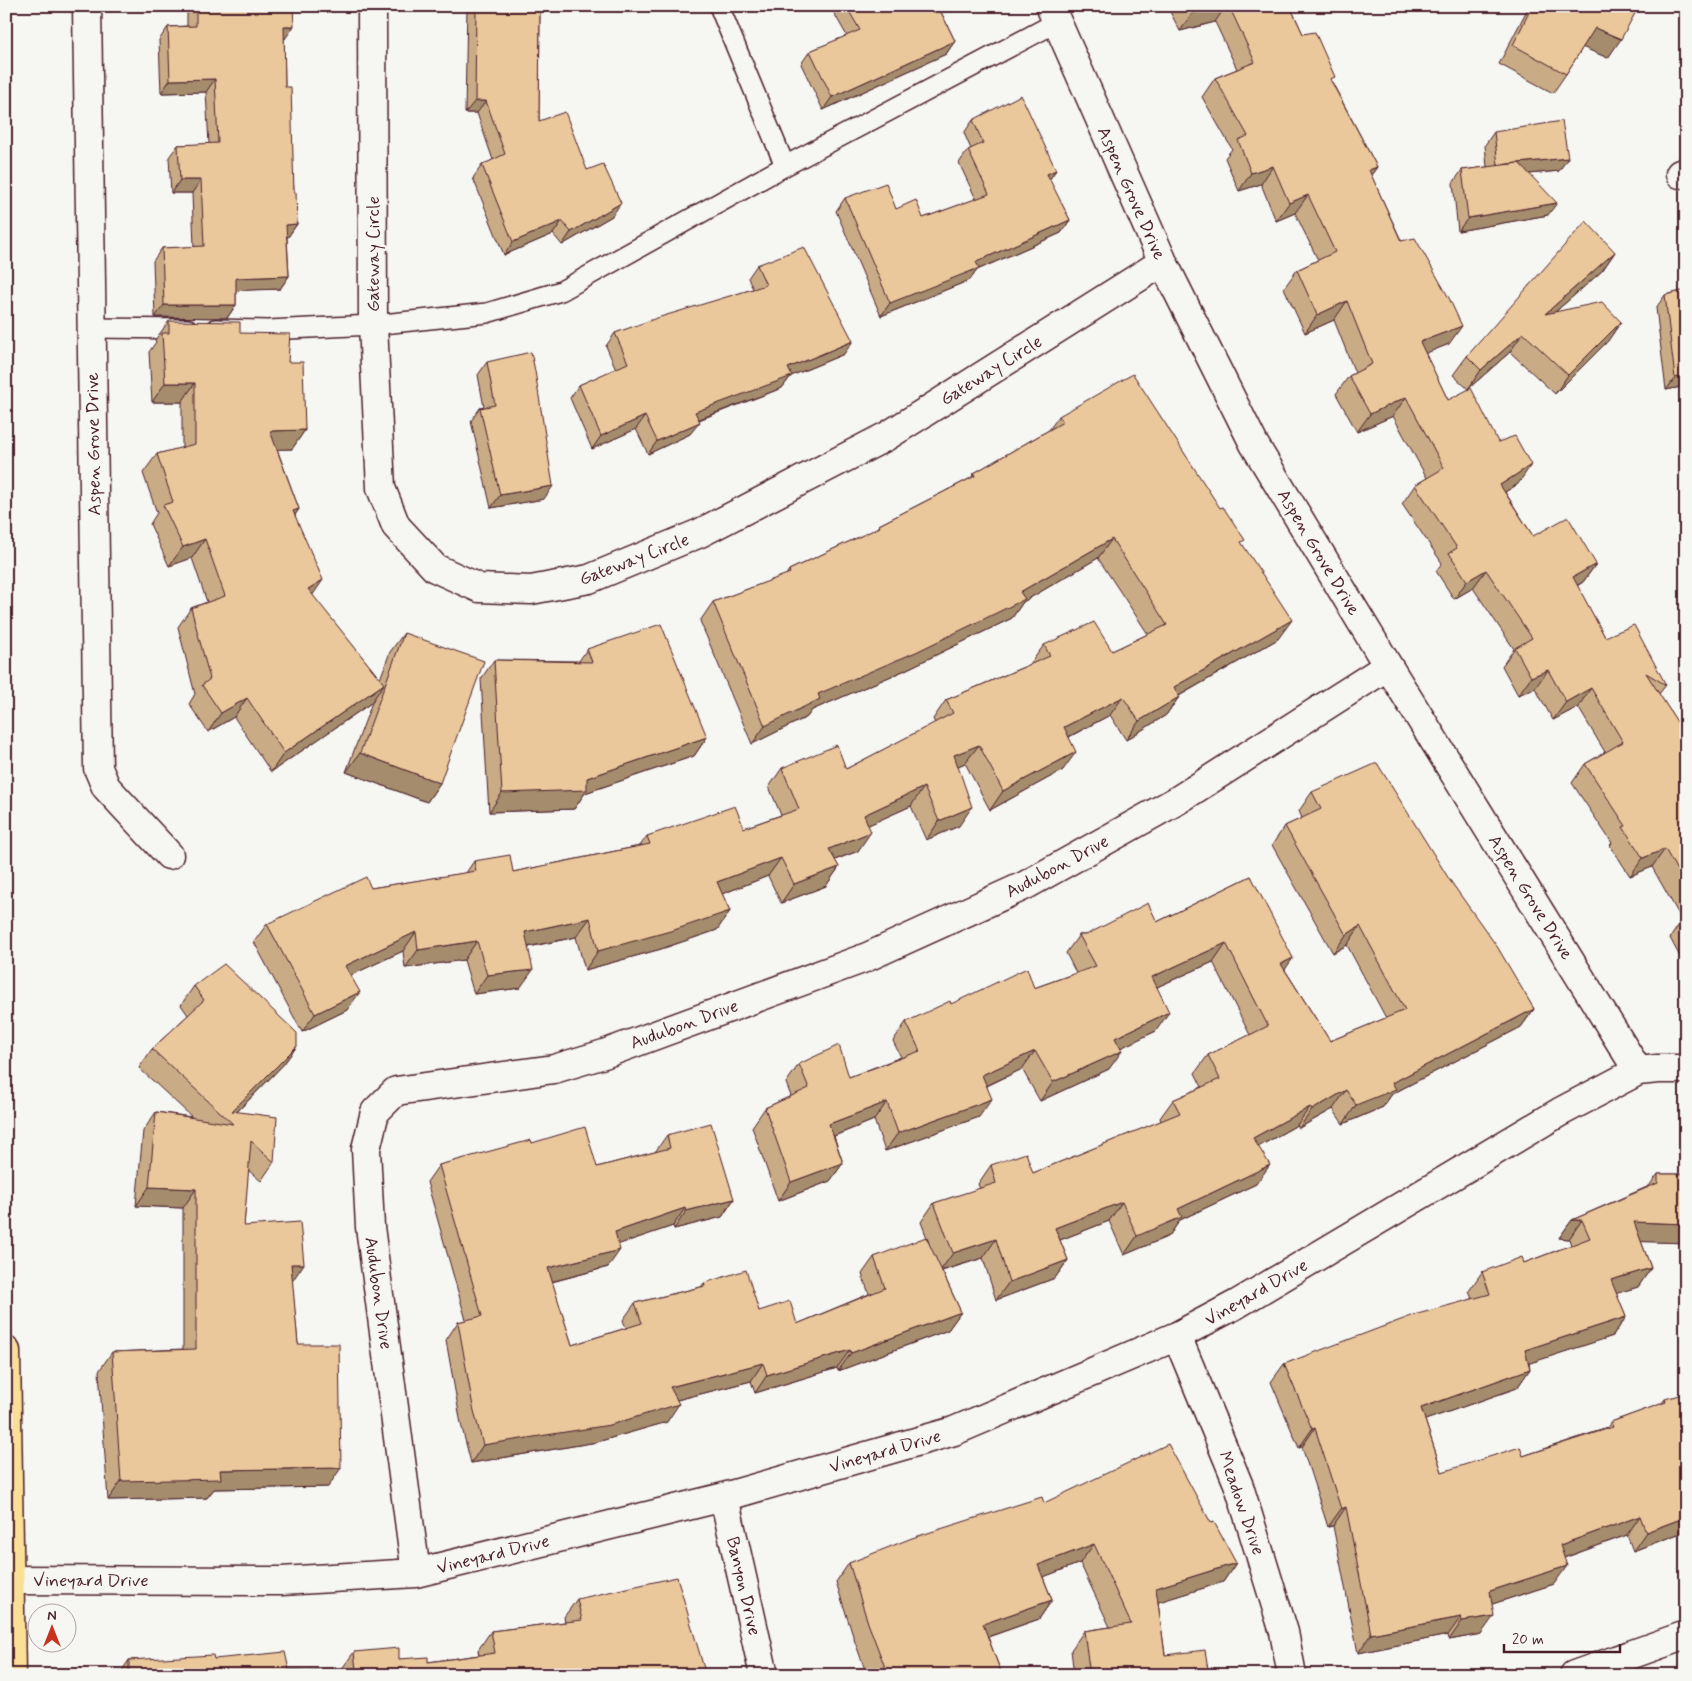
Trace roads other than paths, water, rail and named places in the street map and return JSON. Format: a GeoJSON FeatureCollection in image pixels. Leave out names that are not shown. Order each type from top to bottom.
{"type":"FeatureCollection","features":[{"type":"Feature","properties":{"kind":"main road"},"geometry":{"type":"LineString","coordinates":[[6,1351],[8,1580],[11,1675]]}},
{"type":"Feature","properties":{"kind":"street","name":"Aspen Grove Drive"},"geometry":{"type":"LineString","coordinates":[[87,6],[98,768],[106,787],[169,855]]}},
{"type":"Feature","properties":{"kind":"street","name":"Gateway Circle"},"geometry":{"type":"LineString","coordinates":[[372,6],[373,325],[381,488],[396,526],[435,568],[479,588],[531,590],[589,579],[700,534],[887,436],[1163,262]]}},
{"type":"Feature","properties":{"kind":"street","name":"Aspen Grove Drive"},"geometry":{"type":"LineString","coordinates":[[1053,14],[1163,262],[1254,444],[1388,666],[1638,1070]]}},
{"type":"Feature","properties":{"kind":"street","name":"Audubon Drive"},"geometry":{"type":"LineString","coordinates":[[416,1573],[370,1227],[366,1149],[376,1112],[396,1091],[554,1069],[604,1054],[865,958],[1026,885],[1178,800],[1388,666]]}},
{"type":"Feature","properties":{"kind":"street","name":"Vineyard Drive"},"geometry":{"type":"LineString","coordinates":[[8,1580],[281,1581],[416,1573],[724,1497],[954,1431],[1177,1336],[1237,1304],[1560,1112],[1638,1070],[1686,1069]]}},
{"type":"Feature","properties":{"kind":"street","name":"Meadow Drive"},"geometry":{"type":"LineString","coordinates":[[1177,1336],[1239,1486],[1284,1632],[1292,1675]]}},
{"type":"Feature","properties":{"kind":"street","name":"Banyon Drive"},"geometry":{"type":"LineString","coordinates":[[724,1497],[764,1675]]}},
{"type":"Feature","properties":{"kind":"street"},"geometry":{"type":"LineString","coordinates":[[1574,1675],[1686,1635]]}},
{"type":"Feature","properties":{"kind":"lane"},"geometry":{"type":"LineString","coordinates":[[719,6],[784,166]]}},
{"type":"Feature","properties":{"kind":"lane"},"geometry":{"type":"LineString","coordinates":[[91,328],[268,330],[373,325],[488,313],[561,291],[1053,14]]}}]}
